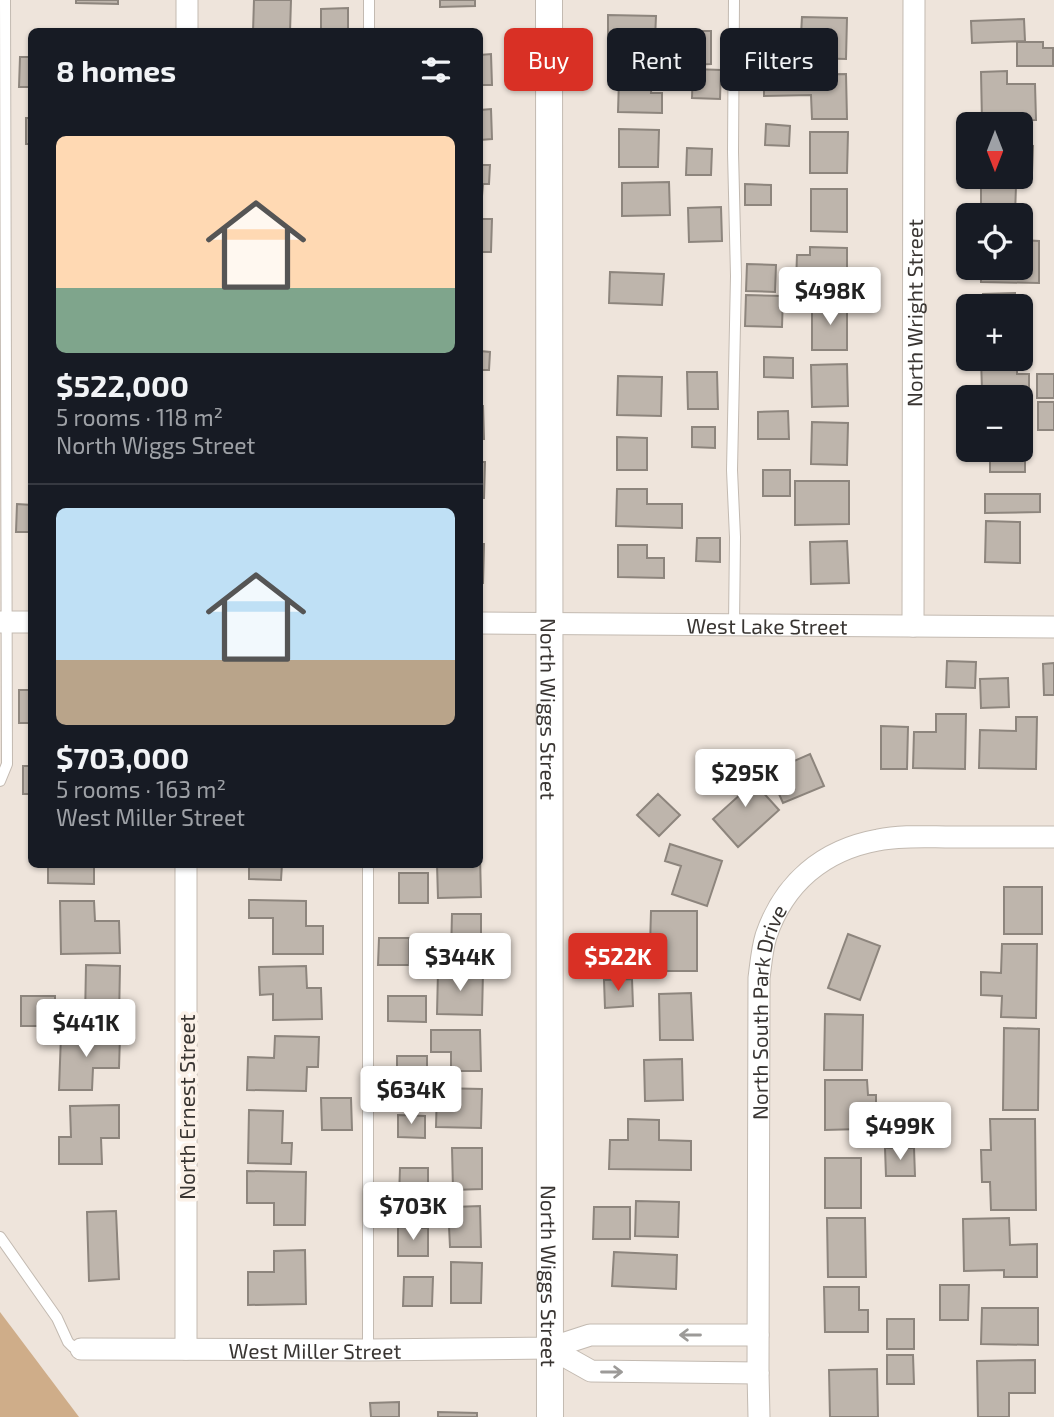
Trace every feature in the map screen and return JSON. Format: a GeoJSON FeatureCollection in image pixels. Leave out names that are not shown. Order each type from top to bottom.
{"type":"FeatureCollection","features":[{"type":"Feature","properties":{"kind":"street"},"geometry":{"type":"LineString","coordinates":[[187,0],[187,28]]}},
{"type":"Feature","properties":{"kind":"street","name":"North Wiggs Street"},"geometry":{"type":"LineString","coordinates":[[549,0],[550,1417]]}},
{"type":"Feature","properties":{"kind":"street","name":"North Wright Street"},"geometry":{"type":"LineString","coordinates":[[913,626],[914,0]]}},
{"type":"Feature","properties":{"kind":"street"},"geometry":{"type":"LineString","coordinates":[[3,622],[28,622]]}},
{"type":"Feature","properties":{"kind":"street","name":"West Lake Street"},"geometry":{"type":"LineString","coordinates":[[483,623],[1054,627]]}},
{"type":"Feature","properties":{"kind":"street","name":"North South Park Drive"},"geometry":{"type":"LineString","coordinates":[[760,1417],[759,978],[766,937],[779,907],[791,888],[815,865],[829,856],[861,844],[897,837],[1054,837]]}},
{"type":"Feature","properties":{"kind":"street","name":"North Ernest Street"},"geometry":{"type":"LineString","coordinates":[[186,868],[186,1349]]}},
{"type":"Feature","properties":{"kind":"street","name":"West Miller Street"},"geometry":{"type":"LineString","coordinates":[[81,1349],[550,1348],[590,1335],[758,1335]]}},
{"type":"Feature","properties":{"kind":"street","name":"West Miller Street"},"geometry":{"type":"LineString","coordinates":[[550,1348],[591,1371],[758,1373]]}},
{"type":"Feature","properties":{"kind":"lane"},"geometry":{"type":"LineString","coordinates":[[0,781],[7,764],[3,622],[5,0]]}},
{"type":"Feature","properties":{"kind":"lane"},"geometry":{"type":"LineString","coordinates":[[369,0],[369,28]]}},
{"type":"Feature","properties":{"kind":"lane"},"geometry":{"type":"LineString","coordinates":[[734,0],[734,625]]}},
{"type":"Feature","properties":{"kind":"lane"},"geometry":{"type":"LineString","coordinates":[[368,868],[368,1350]]}},
{"type":"Feature","properties":{"kind":"lane"},"geometry":{"type":"LineString","coordinates":[[0,1237],[57,1318],[68,1342],[81,1349]]}},
{"type":"Feature","properties":{"kind":"shaded area"},"geometry":{"type":"Polygon","coordinates":[[[0,1312],[79,1417],[0,1417],[0,1312]]]}},
{"type":"Feature","properties":{"kind":"building"},"geometry":{"type":"Polygon","coordinates":[[[76,0],[118,0],[118,4],[76,3],[76,0]]]}},
{"type":"Feature","properties":{"kind":"building"},"geometry":{"type":"Polygon","coordinates":[[[254,0],[291,0],[290,28],[253,28],[254,0]]]}},
{"type":"Feature","properties":{"kind":"building"},"geometry":{"type":"Polygon","coordinates":[[[440,0],[475,0],[475,6],[440,7],[440,0]]]}},
{"type":"Feature","properties":{"kind":"building"},"geometry":{"type":"Polygon","coordinates":[[[348,8],[348,28],[321,28],[321,9],[348,8]]]}},
{"type":"Feature","properties":{"kind":"building"},"geometry":{"type":"Polygon","coordinates":[[[608,15],[656,16],[656,28],[608,28],[608,15]]]}},
{"type":"Feature","properties":{"kind":"building"},"geometry":{"type":"Polygon","coordinates":[[[802,17],[847,18],[846,59],[838,59],[838,28],[801,28],[802,17]]]}},
{"type":"Feature","properties":{"kind":"building"},"geometry":{"type":"Polygon","coordinates":[[[1024,19],[1025,41],[972,43],[971,21],[1024,19]]]}},
{"type":"Feature","properties":{"kind":"building"},"geometry":{"type":"Polygon","coordinates":[[[706,31],[711,31],[711,64],[706,64],[706,31]]]}},
{"type":"Feature","properties":{"kind":"building"},"geometry":{"type":"Polygon","coordinates":[[[1017,42],[1043,42],[1043,48],[1053,48],[1053,66],[1017,66],[1017,42]]]}},
{"type":"Feature","properties":{"kind":"building"},"geometry":{"type":"Polygon","coordinates":[[[491,54],[492,85],[483,85],[483,55],[491,54]]]}},
{"type":"Feature","properties":{"kind":"building"},"geometry":{"type":"Polygon","coordinates":[[[20,57],[28,57],[28,87],[19,87],[20,57]]]}},
{"type":"Feature","properties":{"kind":"building"},"geometry":{"type":"Polygon","coordinates":[[[706,69],[720,70],[720,99],[692,98],[692,91],[706,91],[706,69]]]}},
{"type":"Feature","properties":{"kind":"building"},"geometry":{"type":"Polygon","coordinates":[[[1007,71],[1007,84],[1035,84],[1036,120],[1033,120],[1033,112],[982,112],[981,72],[1007,71]]]}},
{"type":"Feature","properties":{"kind":"building"},"geometry":{"type":"Polygon","coordinates":[[[838,74],[846,74],[847,119],[812,119],[811,95],[764,96],[764,91],[838,91],[838,74]]]}},
{"type":"Feature","properties":{"kind":"building"},"geometry":{"type":"Polygon","coordinates":[[[619,91],[662,93],[662,113],[618,112],[619,91]]]}},
{"type":"Feature","properties":{"kind":"building"},"geometry":{"type":"Polygon","coordinates":[[[491,109],[492,139],[483,140],[483,110],[491,109]]]}},
{"type":"Feature","properties":{"kind":"building"},"geometry":{"type":"Polygon","coordinates":[[[26,118],[28,118],[28,144],[26,118]]]}},
{"type":"Feature","properties":{"kind":"building"},"geometry":{"type":"Polygon","coordinates":[[[766,124],[790,126],[789,146],[765,145],[766,124]]]}},
{"type":"Feature","properties":{"kind":"building"},"geometry":{"type":"Polygon","coordinates":[[[619,129],[659,130],[658,167],[619,167],[619,129]]]}},
{"type":"Feature","properties":{"kind":"building"},"geometry":{"type":"Polygon","coordinates":[[[810,132],[848,132],[847,173],[810,173],[810,132]]]}},
{"type":"Feature","properties":{"kind":"building"},"geometry":{"type":"Polygon","coordinates":[[[687,148],[712,149],[711,175],[686,175],[687,148]]]}},
{"type":"Feature","properties":{"kind":"building"},"geometry":{"type":"Polygon","coordinates":[[[483,165],[490,165],[489,184],[483,184],[483,165]]]}},
{"type":"Feature","properties":{"kind":"building"},"geometry":{"type":"Polygon","coordinates":[[[669,182],[670,215],[622,216],[622,183],[669,182]]]}},
{"type":"Feature","properties":{"kind":"building"},"geometry":{"type":"Polygon","coordinates":[[[745,184],[771,185],[771,205],[745,205],[745,184]]]}},
{"type":"Feature","properties":{"kind":"building"},"geometry":{"type":"Polygon","coordinates":[[[811,189],[847,189],[847,232],[811,231],[811,189]]]}},
{"type":"Feature","properties":{"kind":"building"},"geometry":{"type":"Polygon","coordinates":[[[981,189],[1016,189],[1015,203],[981,203],[981,189]]]}},
{"type":"Feature","properties":{"kind":"building"},"geometry":{"type":"Polygon","coordinates":[[[721,207],[722,241],[689,242],[688,208],[721,207]]]}},
{"type":"Feature","properties":{"kind":"building"},"geometry":{"type":"Polygon","coordinates":[[[483,219],[492,219],[491,252],[483,252],[483,219]]]}},
{"type":"Feature","properties":{"kind":"building"},"geometry":{"type":"Polygon","coordinates":[[[1033,241],[1039,241],[1039,283],[981,282],[1033,280],[1033,241]]]}},
{"type":"Feature","properties":{"kind":"building"},"geometry":{"type":"Polygon","coordinates":[[[810,247],[847,248],[847,290],[811,289],[811,283],[796,283],[797,255],[810,255],[810,247]]]}},
{"type":"Feature","properties":{"kind":"building"},"geometry":{"type":"Polygon","coordinates":[[[747,264],[776,265],[775,292],[746,291],[747,264]]]}},
{"type":"Feature","properties":{"kind":"building"},"geometry":{"type":"Polygon","coordinates":[[[610,272],[664,274],[662,305],[609,303],[610,272]]]}},
{"type":"Feature","properties":{"kind":"building"},"geometry":{"type":"Polygon","coordinates":[[[746,295],[783,296],[782,327],[745,326],[746,295]]]}},
{"type":"Feature","properties":{"kind":"building"},"geometry":{"type":"Polygon","coordinates":[[[812,305],[847,305],[847,350],[812,350],[812,305]]]}},
{"type":"Feature","properties":{"kind":"building"},"geometry":{"type":"Polygon","coordinates":[[[483,351],[490,352],[489,370],[483,370],[483,351]]]}},
{"type":"Feature","properties":{"kind":"building"},"geometry":{"type":"Polygon","coordinates":[[[764,357],[793,358],[793,378],[764,377],[764,357]]]}},
{"type":"Feature","properties":{"kind":"building"},"geometry":{"type":"Polygon","coordinates":[[[847,364],[848,406],[812,407],[811,365],[847,364]]]}},
{"type":"Feature","properties":{"kind":"building"},"geometry":{"type":"Polygon","coordinates":[[[981,371],[1017,371],[1017,374],[1029,374],[1029,385],[982,385],[981,371]]]}},
{"type":"Feature","properties":{"kind":"building"},"geometry":{"type":"Polygon","coordinates":[[[687,372],[717,372],[718,409],[688,409],[687,372]]]}},
{"type":"Feature","properties":{"kind":"building"},"geometry":{"type":"Polygon","coordinates":[[[1037,374],[1054,374],[1054,398],[1037,398],[1037,374]]]}},
{"type":"Feature","properties":{"kind":"building"},"geometry":{"type":"Polygon","coordinates":[[[618,376],[662,377],[661,416],[617,415],[618,376]]]}},
{"type":"Feature","properties":{"kind":"building"},"geometry":{"type":"Polygon","coordinates":[[[1038,402],[1054,402],[1054,430],[1038,430],[1038,402]]]}},
{"type":"Feature","properties":{"kind":"building"},"geometry":{"type":"Polygon","coordinates":[[[788,411],[789,439],[758,439],[758,412],[788,411]]]}},
{"type":"Feature","properties":{"kind":"building"},"geometry":{"type":"Polygon","coordinates":[[[812,422],[848,423],[847,465],[811,464],[812,422]]]}},
{"type":"Feature","properties":{"kind":"building"},"geometry":{"type":"Polygon","coordinates":[[[692,427],[715,427],[715,448],[692,447],[692,427]]]}},
{"type":"Feature","properties":{"kind":"building"},"geometry":{"type":"Polygon","coordinates":[[[617,437],[647,438],[647,470],[617,470],[617,437]]]}},
{"type":"Feature","properties":{"kind":"building"},"geometry":{"type":"Polygon","coordinates":[[[483,462],[485,462],[484,498],[483,462]]]}},
{"type":"Feature","properties":{"kind":"building"},"geometry":{"type":"Polygon","coordinates":[[[990,462],[1025,462],[1025,472],[990,472],[990,462]]]}},
{"type":"Feature","properties":{"kind":"building"},"geometry":{"type":"Polygon","coordinates":[[[763,470],[790,470],[790,496],[763,496],[763,470]]]}},
{"type":"Feature","properties":{"kind":"building"},"geometry":{"type":"Polygon","coordinates":[[[795,481],[849,481],[849,524],[795,525],[795,481]]]}},
{"type":"Feature","properties":{"kind":"building"},"geometry":{"type":"Polygon","coordinates":[[[617,489],[647,489],[647,504],[682,504],[682,528],[616,526],[617,489]]]}},
{"type":"Feature","properties":{"kind":"building"},"geometry":{"type":"Polygon","coordinates":[[[985,494],[1040,494],[1040,512],[985,513],[985,494]]]}},
{"type":"Feature","properties":{"kind":"building"},"geometry":{"type":"Polygon","coordinates":[[[17,504],[28,505],[28,532],[16,532],[17,504]]]}},
{"type":"Feature","properties":{"kind":"building"},"geometry":{"type":"Polygon","coordinates":[[[986,521],[1020,522],[1020,563],[985,562],[986,521]]]}},
{"type":"Feature","properties":{"kind":"building"},"geometry":{"type":"Polygon","coordinates":[[[697,538],[720,538],[720,562],[696,561],[697,538]]]}},
{"type":"Feature","properties":{"kind":"building"},"geometry":{"type":"Polygon","coordinates":[[[847,541],[849,583],[811,584],[810,542],[847,541]]]}},
{"type":"Feature","properties":{"kind":"building"},"geometry":{"type":"Polygon","coordinates":[[[618,545],[647,545],[647,558],[664,558],[664,578],[618,577],[618,545]]]}},
{"type":"Feature","properties":{"kind":"building"},"geometry":{"type":"Polygon","coordinates":[[[947,661],[976,662],[975,688],[946,687],[947,661]]]}},
{"type":"Feature","properties":{"kind":"building"},"geometry":{"type":"Polygon","coordinates":[[[1054,663],[1054,695],[1044,695],[1043,664],[1054,663]]]}},
{"type":"Feature","properties":{"kind":"building"},"geometry":{"type":"Polygon","coordinates":[[[1008,678],[1009,707],[981,708],[980,679],[1008,678]]]}},
{"type":"Feature","properties":{"kind":"building"},"geometry":{"type":"Polygon","coordinates":[[[19,690],[28,690],[28,723],[19,723],[19,690]]]}},
{"type":"Feature","properties":{"kind":"building"},"geometry":{"type":"Polygon","coordinates":[[[936,714],[966,714],[965,769],[913,768],[914,732],[936,732],[936,714]]]}},
{"type":"Feature","properties":{"kind":"building"},"geometry":{"type":"Polygon","coordinates":[[[1016,717],[1037,717],[1036,769],[979,768],[980,730],[1016,731],[1016,717]]]}},
{"type":"Feature","properties":{"kind":"building"},"geometry":{"type":"Polygon","coordinates":[[[881,726],[908,727],[907,769],[881,769],[881,726]]]}},
{"type":"Feature","properties":{"kind":"building"},"geometry":{"type":"Polygon","coordinates":[[[810,754],[824,786],[783,803],[769,772],[810,754]]]}},
{"type":"Feature","properties":{"kind":"building"},"geometry":{"type":"Polygon","coordinates":[[[23,766],[28,766],[28,794],[23,794],[23,766]]]}},
{"type":"Feature","properties":{"kind":"building"},"geometry":{"type":"Polygon","coordinates":[[[739,766],[779,810],[738,847],[713,819],[742,793],[727,776],[739,766]]]}},
{"type":"Feature","properties":{"kind":"building"},"geometry":{"type":"Polygon","coordinates":[[[658,794],[680,815],[659,836],[637,815],[658,794]]]}},
{"type":"Feature","properties":{"kind":"building"},"geometry":{"type":"Polygon","coordinates":[[[670,844],[722,861],[707,906],[672,894],[681,866],[665,861],[670,844]]]}},
{"type":"Feature","properties":{"kind":"building"},"geometry":{"type":"Polygon","coordinates":[[[48,868],[94,868],[94,884],[48,883],[48,868]]]}},
{"type":"Feature","properties":{"kind":"building"},"geometry":{"type":"Polygon","coordinates":[[[249,868],[282,868],[281,880],[249,879],[249,868]]]}},
{"type":"Feature","properties":{"kind":"building"},"geometry":{"type":"Polygon","coordinates":[[[437,868],[480,868],[481,897],[438,898],[437,868]]]}},
{"type":"Feature","properties":{"kind":"building"},"geometry":{"type":"Polygon","coordinates":[[[399,873],[428,873],[428,903],[399,903],[399,873]]]}},
{"type":"Feature","properties":{"kind":"building"},"geometry":{"type":"Polygon","coordinates":[[[1004,887],[1042,887],[1042,934],[1004,934],[1004,887]]]}},
{"type":"Feature","properties":{"kind":"building"},"geometry":{"type":"Polygon","coordinates":[[[249,900],[306,901],[306,926],[323,926],[323,954],[273,954],[273,918],[249,918],[249,900]]]}},
{"type":"Feature","properties":{"kind":"building"},"geometry":{"type":"Polygon","coordinates":[[[60,901],[94,901],[95,921],[119,921],[120,953],[61,954],[60,901]]]}},
{"type":"Feature","properties":{"kind":"building"},"geometry":{"type":"Polygon","coordinates":[[[651,911],[697,911],[697,971],[616,971],[616,945],[650,946],[651,911]]]}},
{"type":"Feature","properties":{"kind":"building"},"geometry":{"type":"Polygon","coordinates":[[[452,914],[481,914],[481,956],[451,955],[452,914]]]}},
{"type":"Feature","properties":{"kind":"building"},"geometry":{"type":"Polygon","coordinates":[[[848,934],[880,946],[860,1000],[828,988],[848,934]]]}},
{"type":"Feature","properties":{"kind":"building"},"geometry":{"type":"Polygon","coordinates":[[[379,938],[409,938],[409,965],[378,965],[379,938]]]}},
{"type":"Feature","properties":{"kind":"building"},"geometry":{"type":"Polygon","coordinates":[[[1002,944],[1037,944],[1036,1018],[1001,1017],[1002,996],[981,995],[981,972],[1001,973],[1002,944]]]}},
{"type":"Feature","properties":{"kind":"building"},"geometry":{"type":"Polygon","coordinates":[[[86,965],[120,966],[119,1019],[85,1019],[86,965]]]}},
{"type":"Feature","properties":{"kind":"building"},"geometry":{"type":"Polygon","coordinates":[[[306,966],[307,988],[321,988],[322,1019],[273,1020],[273,994],[260,995],[259,967],[306,966]]]}},
{"type":"Feature","properties":{"kind":"building"},"geometry":{"type":"Polygon","coordinates":[[[438,971],[483,972],[482,1015],[437,1014],[438,971]]]}},
{"type":"Feature","properties":{"kind":"building"},"geometry":{"type":"Polygon","coordinates":[[[632,979],[633,1006],[605,1008],[604,980],[632,979]]]}},
{"type":"Feature","properties":{"kind":"building"},"geometry":{"type":"Polygon","coordinates":[[[691,993],[693,1040],[660,1040],[659,994],[691,993]]]}},
{"type":"Feature","properties":{"kind":"building"},"geometry":{"type":"Polygon","coordinates":[[[21,996],[55,996],[55,1026],[21,1026],[21,996]]]}},
{"type":"Feature","properties":{"kind":"building"},"geometry":{"type":"Polygon","coordinates":[[[388,996],[426,996],[426,1022],[388,1021],[388,996]]]}},
{"type":"Feature","properties":{"kind":"building"},"geometry":{"type":"Polygon","coordinates":[[[825,1014],[863,1015],[862,1070],[824,1070],[825,1014]]]}},
{"type":"Feature","properties":{"kind":"building"},"geometry":{"type":"Polygon","coordinates":[[[1004,1028],[1039,1029],[1038,1110],[1003,1110],[1004,1028]]]}},
{"type":"Feature","properties":{"kind":"building"},"geometry":{"type":"Polygon","coordinates":[[[431,1030],[480,1030],[481,1071],[451,1071],[451,1052],[431,1052],[431,1030]]]}},
{"type":"Feature","properties":{"kind":"building"},"geometry":{"type":"Polygon","coordinates":[[[61,1035],[120,1036],[119,1068],[93,1068],[92,1090],[59,1090],[61,1035]]]}},
{"type":"Feature","properties":{"kind":"building"},"geometry":{"type":"Polygon","coordinates":[[[275,1036],[319,1037],[318,1067],[307,1067],[306,1091],[247,1090],[248,1057],[274,1058],[275,1036]]]}},
{"type":"Feature","properties":{"kind":"building"},"geometry":{"type":"Polygon","coordinates":[[[397,1056],[427,1056],[427,1081],[397,1082],[397,1056]]]}},
{"type":"Feature","properties":{"kind":"building"},"geometry":{"type":"Polygon","coordinates":[[[682,1059],[683,1100],[645,1101],[644,1060],[682,1059]]]}},
{"type":"Feature","properties":{"kind":"building"},"geometry":{"type":"Polygon","coordinates":[[[825,1080],[867,1080],[868,1095],[876,1095],[876,1120],[861,1121],[861,1129],[825,1130],[825,1080]]]}},
{"type":"Feature","properties":{"kind":"building"},"geometry":{"type":"Polygon","coordinates":[[[437,1088],[482,1089],[481,1128],[436,1127],[437,1088]]]}},
{"type":"Feature","properties":{"kind":"building"},"geometry":{"type":"Polygon","coordinates":[[[321,1098],[351,1098],[352,1130],[322,1130],[321,1098]]]}},
{"type":"Feature","properties":{"kind":"building"},"geometry":{"type":"Polygon","coordinates":[[[119,1105],[119,1138],[101,1138],[102,1164],[59,1164],[59,1137],[71,1137],[70,1106],[119,1105]]]}},
{"type":"Feature","properties":{"kind":"building"},"geometry":{"type":"Polygon","coordinates":[[[249,1110],[283,1111],[282,1143],[292,1143],[291,1164],[248,1163],[249,1110]]]}},
{"type":"Feature","properties":{"kind":"building"},"geometry":{"type":"Polygon","coordinates":[[[398,1115],[425,1116],[425,1138],[398,1137],[398,1115]]]}},
{"type":"Feature","properties":{"kind":"building"},"geometry":{"type":"Polygon","coordinates":[[[628,1119],[659,1120],[659,1140],[691,1141],[691,1170],[609,1169],[610,1140],[628,1140],[628,1119]]]}},
{"type":"Feature","properties":{"kind":"building"},"geometry":{"type":"Polygon","coordinates":[[[990,1119],[1035,1119],[1036,1210],[991,1210],[990,1182],[982,1182],[981,1150],[991,1150],[990,1119]]]}},
{"type":"Feature","properties":{"kind":"building"},"geometry":{"type":"Polygon","coordinates":[[[883,1120],[910,1121],[910,1143],[882,1142],[883,1120]]]}},
{"type":"Feature","properties":{"kind":"building"},"geometry":{"type":"Polygon","coordinates":[[[452,1148],[482,1148],[482,1189],[453,1190],[452,1148]]]}},
{"type":"Feature","properties":{"kind":"building"},"geometry":{"type":"Polygon","coordinates":[[[885,1148],[914,1148],[915,1176],[886,1176],[885,1148]]]}},
{"type":"Feature","properties":{"kind":"building"},"geometry":{"type":"Polygon","coordinates":[[[825,1158],[861,1158],[861,1208],[825,1208],[825,1158]]]}},
{"type":"Feature","properties":{"kind":"building"},"geometry":{"type":"Polygon","coordinates":[[[400,1168],[428,1168],[428,1198],[399,1197],[400,1168]]]}},
{"type":"Feature","properties":{"kind":"building"},"geometry":{"type":"Polygon","coordinates":[[[247,1171],[306,1172],[305,1225],[274,1225],[274,1203],[247,1203],[247,1171]]]}},
{"type":"Feature","properties":{"kind":"building"},"geometry":{"type":"Polygon","coordinates":[[[636,1201],[679,1202],[678,1237],[635,1236],[636,1201]]]}},
{"type":"Feature","properties":{"kind":"building"},"geometry":{"type":"Polygon","coordinates":[[[480,1206],[481,1247],[450,1247],[449,1226],[453,1226],[453,1207],[480,1206]]]}},
{"type":"Feature","properties":{"kind":"building"},"geometry":{"type":"Polygon","coordinates":[[[594,1207],[630,1207],[630,1239],[593,1239],[594,1207]]]}},
{"type":"Feature","properties":{"kind":"building"},"geometry":{"type":"Polygon","coordinates":[[[116,1211],[119,1279],[89,1281],[87,1212],[116,1211]]]}},
{"type":"Feature","properties":{"kind":"building"},"geometry":{"type":"Polygon","coordinates":[[[827,1218],[865,1218],[866,1277],[828,1277],[827,1218]]]}},
{"type":"Feature","properties":{"kind":"building"},"geometry":{"type":"Polygon","coordinates":[[[1009,1218],[1010,1245],[1037,1244],[1037,1277],[1004,1277],[1004,1270],[964,1271],[963,1219],[1009,1218]]]}},
{"type":"Feature","properties":{"kind":"building"},"geometry":{"type":"Polygon","coordinates":[[[398,1227],[428,1228],[428,1256],[398,1256],[398,1227]]]}},
{"type":"Feature","properties":{"kind":"building"},"geometry":{"type":"Polygon","coordinates":[[[305,1250],[306,1304],[248,1305],[248,1272],[274,1272],[274,1251],[305,1250]]]}},
{"type":"Feature","properties":{"kind":"building"},"geometry":{"type":"Polygon","coordinates":[[[614,1252],[677,1255],[676,1289],[612,1286],[614,1252]]]}},
{"type":"Feature","properties":{"kind":"building"},"geometry":{"type":"Polygon","coordinates":[[[451,1262],[482,1263],[481,1303],[451,1303],[451,1262]]]}},
{"type":"Feature","properties":{"kind":"building"},"geometry":{"type":"Polygon","coordinates":[[[404,1277],[433,1277],[432,1306],[403,1306],[404,1277]]]}},
{"type":"Feature","properties":{"kind":"building"},"geometry":{"type":"Polygon","coordinates":[[[940,1285],[969,1285],[968,1320],[940,1320],[940,1285]]]}},
{"type":"Feature","properties":{"kind":"building"},"geometry":{"type":"Polygon","coordinates":[[[824,1287],[859,1287],[859,1310],[868,1310],[868,1332],[825,1332],[824,1287]]]}},
{"type":"Feature","properties":{"kind":"building"},"geometry":{"type":"Polygon","coordinates":[[[982,1308],[1038,1308],[1038,1345],[981,1344],[982,1308]]]}},
{"type":"Feature","properties":{"kind":"building"},"geometry":{"type":"Polygon","coordinates":[[[887,1319],[914,1319],[914,1349],[887,1349],[887,1319]]]}},
{"type":"Feature","properties":{"kind":"building"},"geometry":{"type":"Polygon","coordinates":[[[887,1355],[913,1355],[914,1384],[887,1384],[887,1355]]]}},
{"type":"Feature","properties":{"kind":"building"},"geometry":{"type":"Polygon","coordinates":[[[1035,1360],[1035,1393],[1009,1393],[1009,1417],[978,1417],[977,1361],[1035,1360]]]}},
{"type":"Feature","properties":{"kind":"building"},"geometry":{"type":"Polygon","coordinates":[[[877,1369],[878,1417],[830,1417],[829,1370],[877,1369]]]}},
{"type":"Feature","properties":{"kind":"building"},"geometry":{"type":"Polygon","coordinates":[[[399,1402],[399,1417],[371,1417],[370,1403],[399,1402]]]}},
{"type":"Feature","properties":{"kind":"building"},"geometry":{"type":"Polygon","coordinates":[[[438,1412],[477,1413],[477,1417],[438,1417],[438,1412]]]}}]}
